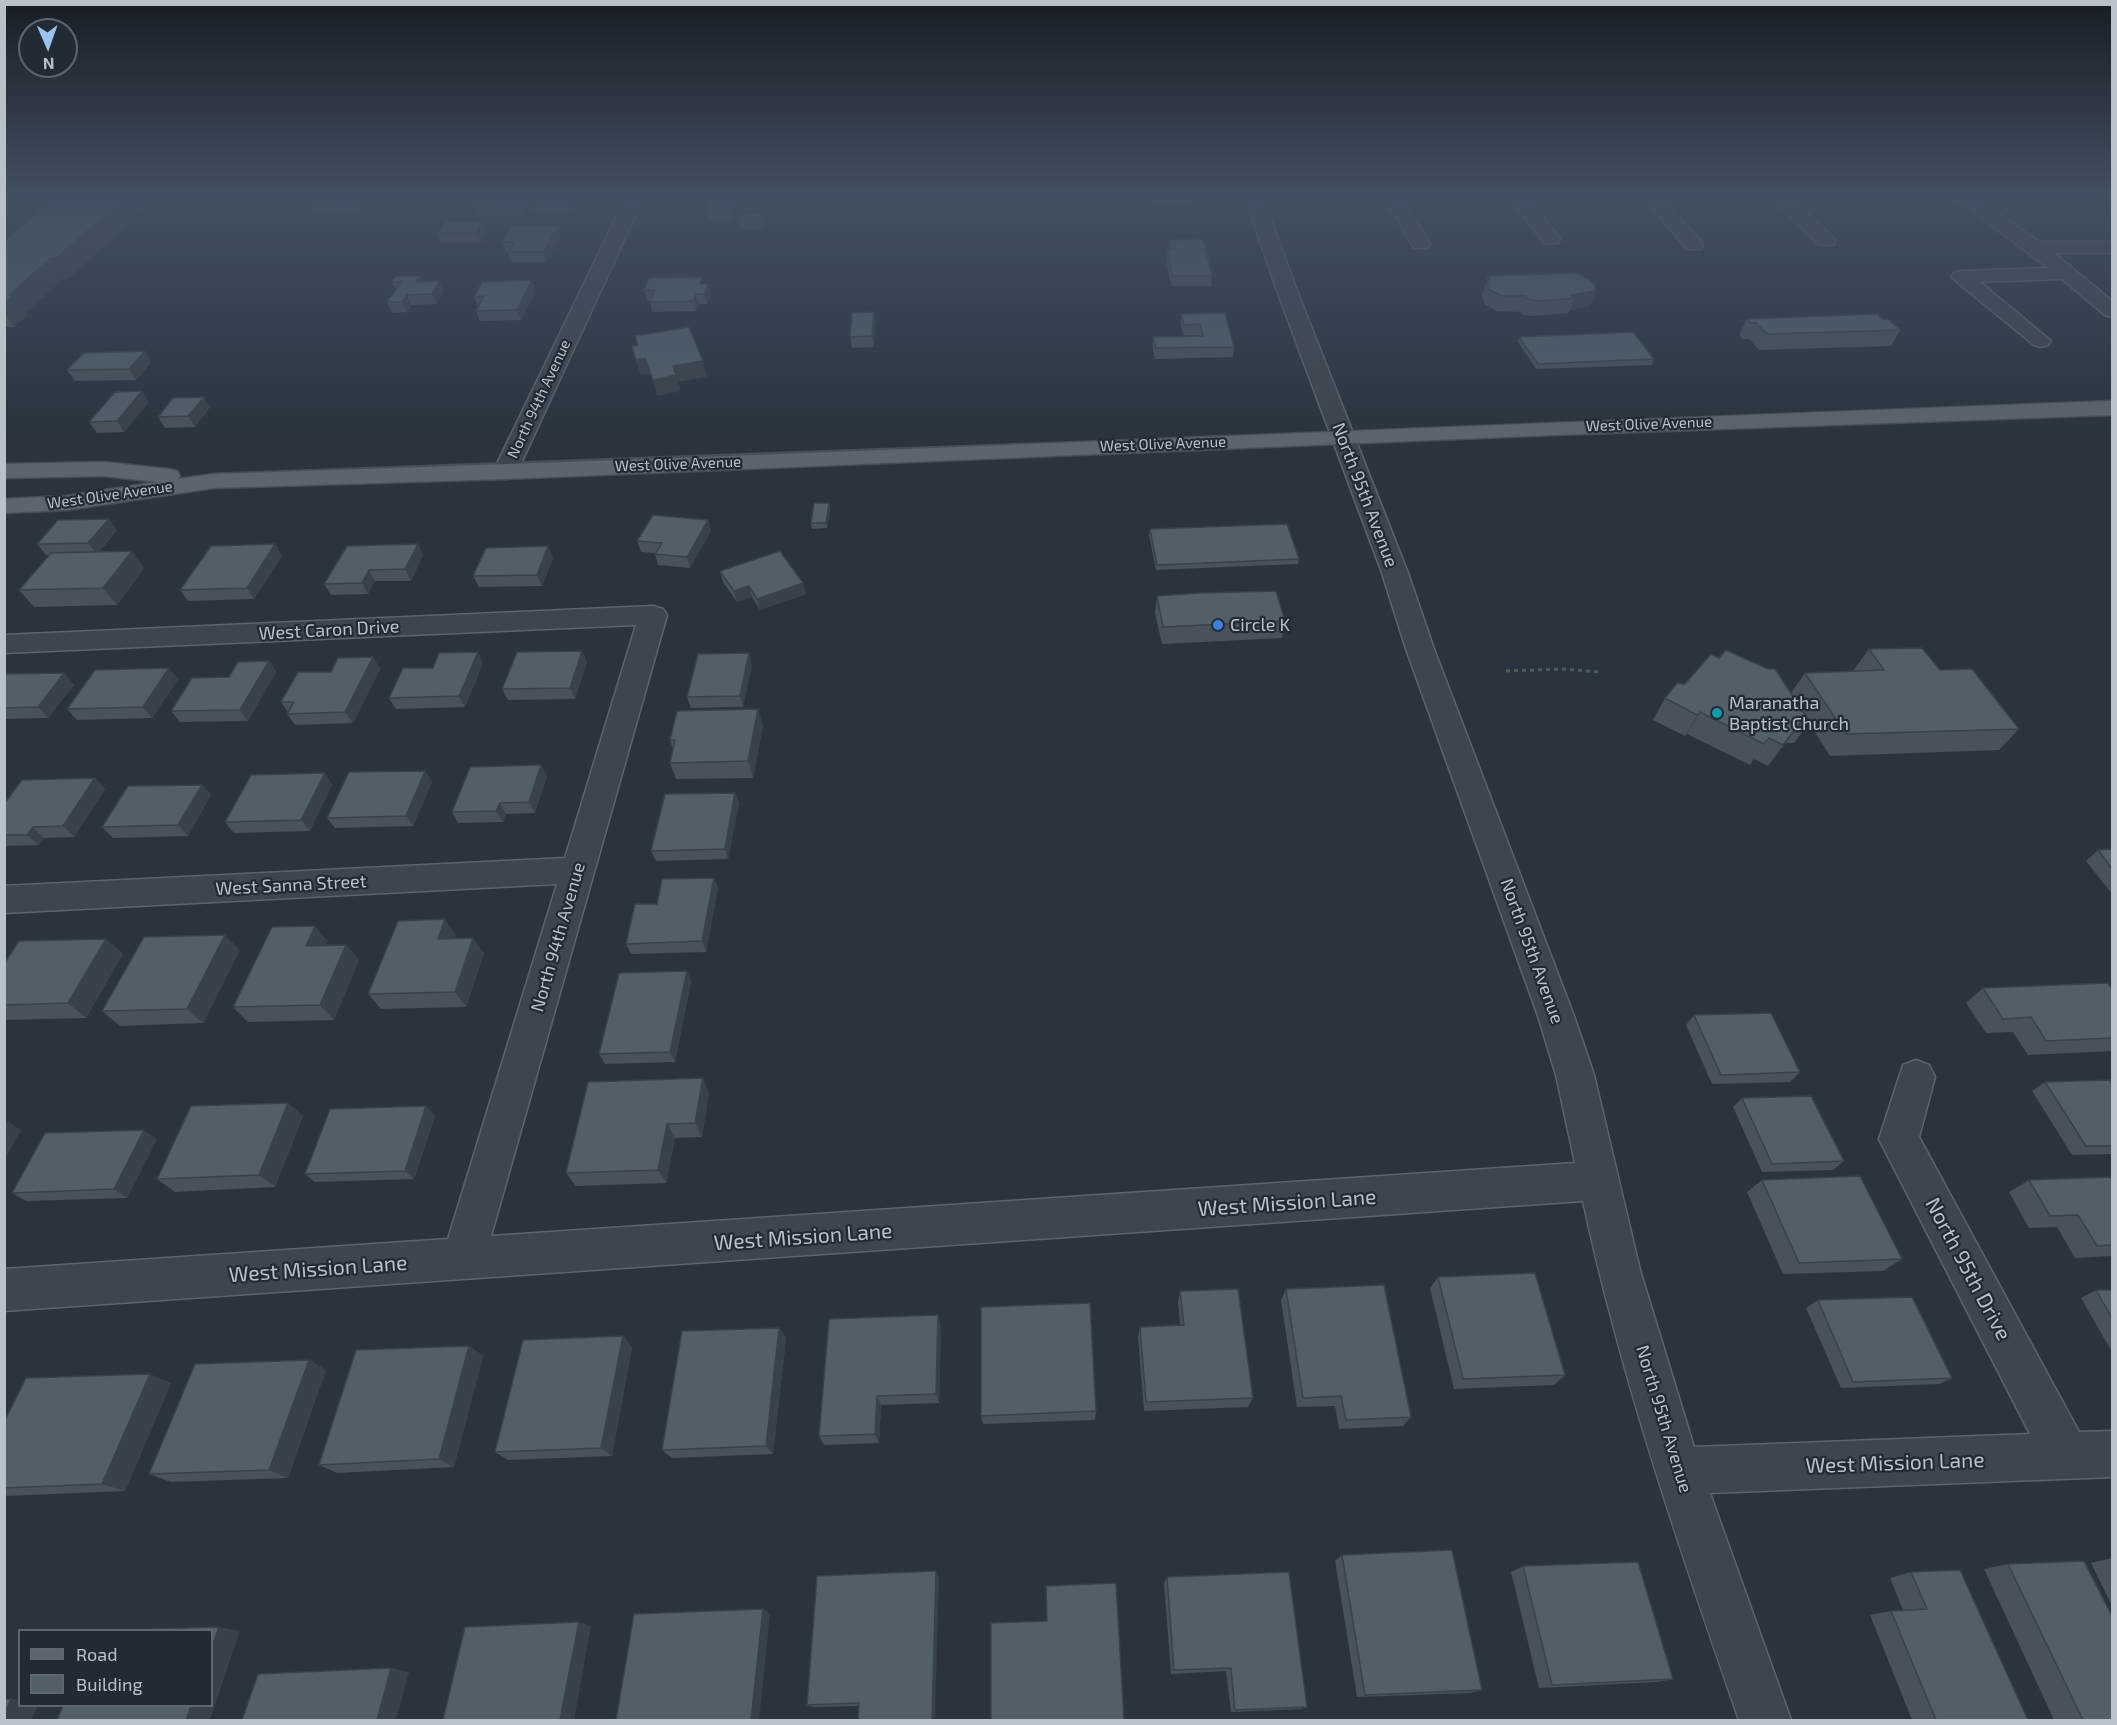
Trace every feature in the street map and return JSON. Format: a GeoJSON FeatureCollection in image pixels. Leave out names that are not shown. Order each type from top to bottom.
{"type":"FeatureCollection","features":[{"type":"Feature","properties":{"kind":"main road","name":"West Olive Avenue"},"geometry":{"type":"LineString","coordinates":[[4,506],[66,503],[214,481],[505,472],[1342,436],[2112,408]]}},
{"type":"Feature","properties":{"kind":"main road","name":"West Olive Avenue"},"geometry":{"type":"LineString","coordinates":[[4,471],[104,469],[214,481]]}},
{"type":"Feature","properties":{"kind":"street","name":"North 94th Avenue"},"geometry":{"type":"LineString","coordinates":[[505,472],[597,278]]}},
{"type":"Feature","properties":{"kind":"street","name":"North 95th Avenue"},"geometry":{"type":"LineString","coordinates":[[1282,278],[1556,1016],[1575,1075],[1619,1270],[1678,1471],[1765,1720]]}},
{"type":"Feature","properties":{"kind":"street"},"geometry":{"type":"LineString","coordinates":[[1962,278],[2041,340]]}},
{"type":"Feature","properties":{"kind":"street"},"geometry":{"type":"LineString","coordinates":[[2071,278],[2112,311]]}},
{"type":"Feature","properties":{"kind":"street","name":"North 94th Avenue"},"geometry":{"type":"LineString","coordinates":[[463,1260],[653,615]]}},
{"type":"Feature","properties":{"kind":"street","name":"West Caron Drive"},"geometry":{"type":"LineString","coordinates":[[4,644],[653,615]]}},
{"type":"Feature","properties":{"kind":"street","name":"West Sanna Street"},"geometry":{"type":"LineString","coordinates":[[4,900],[578,870]]}},
{"type":"Feature","properties":{"kind":"street","name":"North 95th Drive"},"geometry":{"type":"LineString","coordinates":[[1916,1077],[1899,1139],[2067,1456]]}},
{"type":"Feature","properties":{"kind":"street","name":"West Mission Lane"},"geometry":{"type":"LineString","coordinates":[[4,1290],[1600,1181]]}},
{"type":"Feature","properties":{"kind":"street","name":"West Mission Lane"},"geometry":{"type":"LineString","coordinates":[[1678,1471],[2112,1454]]}},
{"type":"Feature","properties":{"kind":"path"},"geometry":{"type":"LineString","coordinates":[[1506,671],[1563,669],[1599,672]]}},
{"type":"Feature","properties":{"kind":"building"},"geometry":{"type":"Polygon","coordinates":[[[4,278],[29,278],[9,295],[14,295],[4,303],[4,278]]]}},
{"type":"Feature","properties":{"kind":"building"},"geometry":{"type":"Polygon","coordinates":[[[395,278],[419,278],[416,282],[440,281],[432,294],[407,295],[402,302],[387,302],[401,282],[392,282],[395,278]]]}},
{"type":"Feature","properties":{"kind":"building"},"geometry":{"type":"Polygon","coordinates":[[[649,278],[702,278],[700,284],[708,284],[705,294],[696,294],[694,301],[650,302],[654,290],[644,290],[649,278]]]}},
{"type":"Feature","properties":{"kind":"building"},"geometry":{"type":"Polygon","coordinates":[[[1489,278],[1585,278],[1595,285],[1596,291],[1571,295],[1574,298],[1540,301],[1528,299],[1525,296],[1502,296],[1488,289],[1487,279],[1489,278]]]}},
{"type":"Feature","properties":{"kind":"building"},"geometry":{"type":"Polygon","coordinates":[[[532,280],[517,310],[476,311],[484,296],[474,297],[482,282],[532,280]]]}},
{"type":"Feature","properties":{"kind":"building"},"geometry":{"type":"Polygon","coordinates":[[[874,312],[872,336],[850,337],[852,313],[874,312]]]}},
{"type":"Feature","properties":{"kind":"building"},"geometry":{"type":"Polygon","coordinates":[[[1225,313],[1234,347],[1156,348],[1153,337],[1203,336],[1200,324],[1184,325],[1181,314],[1225,313]]]}},
{"type":"Feature","properties":{"kind":"building"},"geometry":{"type":"Polygon","coordinates":[[[1877,314],[1882,319],[1888,319],[1900,330],[1767,334],[1756,323],[1750,323],[1747,319],[1877,314]]]}},
{"type":"Feature","properties":{"kind":"building"},"geometry":{"type":"Polygon","coordinates":[[[689,327],[703,361],[673,366],[676,375],[653,380],[645,358],[636,360],[632,346],[638,345],[635,336],[689,327]]]}},
{"type":"Feature","properties":{"kind":"building"},"geometry":{"type":"Polygon","coordinates":[[[1633,332],[1654,359],[1538,364],[1519,337],[1633,332]]]}},
{"type":"Feature","properties":{"kind":"building"},"geometry":{"type":"Polygon","coordinates":[[[145,351],[129,369],[67,370],[84,353],[145,351]]]}},
{"type":"Feature","properties":{"kind":"building"},"geometry":{"type":"Polygon","coordinates":[[[142,391],[117,421],[89,422],[115,392],[142,391]]]}},
{"type":"Feature","properties":{"kind":"building"},"geometry":{"type":"Polygon","coordinates":[[[204,397],[188,416],[158,417],[173,398],[204,397]]]}},
{"type":"Feature","properties":{"kind":"building"},"geometry":{"type":"Polygon","coordinates":[[[814,503],[829,503],[826,523],[811,523],[814,503]]]}},
{"type":"Feature","properties":{"kind":"building"},"geometry":{"type":"Polygon","coordinates":[[[653,515],[708,520],[687,557],[655,554],[662,543],[637,541],[653,515]]]}},
{"type":"Feature","properties":{"kind":"building"},"geometry":{"type":"Polygon","coordinates":[[[109,519],[88,543],[37,544],[58,520],[109,519]]]}},
{"type":"Feature","properties":{"kind":"building","name":"Circle K"},"geometry":{"type":"Polygon","coordinates":[[[1287,524],[1299,559],[1157,565],[1150,529],[1287,524]]]}},
{"type":"Feature","properties":{"kind":"building"},"geometry":{"type":"Polygon","coordinates":[[[275,544],[247,588],[180,590],[211,546],[275,544]]]}},
{"type":"Feature","properties":{"kind":"building"},"geometry":{"type":"Polygon","coordinates":[[[418,544],[405,569],[369,570],[362,583],[324,584],[347,546],[418,544]]]}},
{"type":"Feature","properties":{"kind":"building"},"geometry":{"type":"Polygon","coordinates":[[[548,546],[537,575],[473,576],[486,548],[548,546]]]}},
{"type":"Feature","properties":{"kind":"building"},"geometry":{"type":"Polygon","coordinates":[[[132,551],[103,588],[19,590],[51,553],[132,551]]]}},
{"type":"Feature","properties":{"kind":"building"},"geometry":{"type":"Polygon","coordinates":[[[780,551],[803,583],[757,599],[749,586],[734,591],[720,571],[780,551]]]}},
{"type":"Feature","properties":{"kind":"building"},"geometry":{"type":"Polygon","coordinates":[[[1276,591],[1285,621],[1163,627],[1157,596],[1200,593],[1276,591]]]}},
{"type":"Feature","properties":{"kind":"building"},"geometry":{"type":"Polygon","coordinates":[[[1922,648],[1940,670],[1972,669],[2019,729],[1846,734],[1805,673],[1884,670],[1869,649],[1922,648]]]}},
{"type":"Feature","properties":{"kind":"building"},"geometry":{"type":"Polygon","coordinates":[[[1726,650],[1768,669],[1775,669],[1810,722],[1801,722],[1783,745],[1769,738],[1764,744],[1700,712],[1697,715],[1665,698],[1678,682],[1684,685],[1711,654],[1719,658],[1726,650]]]}},
{"type":"Feature","properties":{"kind":"building"},"geometry":{"type":"Polygon","coordinates":[[[582,651],[570,688],[502,689],[517,652],[582,651]]]}},
{"type":"Feature","properties":{"kind":"building"},"geometry":{"type":"Polygon","coordinates":[[[478,652],[459,696],[389,698],[403,668],[433,668],[439,653],[478,652]]]}},
{"type":"Feature","properties":{"kind":"building"},"geometry":{"type":"Polygon","coordinates":[[[749,653],[740,696],[687,697],[698,654],[749,653]]]}},
{"type":"Feature","properties":{"kind":"building"},"geometry":{"type":"Polygon","coordinates":[[[373,657],[345,712],[287,714],[294,702],[281,702],[298,672],[331,672],[338,658],[373,657]]]}},
{"type":"Feature","properties":{"kind":"building"},"geometry":{"type":"Polygon","coordinates":[[[269,661],[240,710],[171,711],[192,678],[229,677],[238,662],[269,661]]]}},
{"type":"Feature","properties":{"kind":"building"},"geometry":{"type":"Polygon","coordinates":[[[169,668],[143,707],[67,709],[95,670],[169,668]]]}},
{"type":"Feature","properties":{"kind":"building"},"geometry":{"type":"Polygon","coordinates":[[[64,673],[38,707],[4,708],[4,674],[64,673]]]}},
{"type":"Feature","properties":{"kind":"building"},"geometry":{"type":"Polygon","coordinates":[[[758,709],[748,761],[670,763],[675,740],[670,740],[677,711],[758,709]]]}},
{"type":"Feature","properties":{"kind":"building"},"geometry":{"type":"Polygon","coordinates":[[[541,765],[529,802],[500,803],[496,811],[452,812],[470,767],[541,765]]]}},
{"type":"Feature","properties":{"kind":"building"},"geometry":{"type":"Polygon","coordinates":[[[425,771],[406,816],[327,818],[349,772],[425,771]]]}},
{"type":"Feature","properties":{"kind":"building"},"geometry":{"type":"Polygon","coordinates":[[[325,773],[301,820],[225,822],[251,775],[325,773]]]}},
{"type":"Feature","properties":{"kind":"building"},"geometry":{"type":"Polygon","coordinates":[[[95,778],[63,826],[33,827],[27,835],[4,835],[4,804],[22,780],[95,778]]]}},
{"type":"Feature","properties":{"kind":"building"},"geometry":{"type":"Polygon","coordinates":[[[202,785],[178,825],[102,827],[128,786],[202,785]]]}},
{"type":"Feature","properties":{"kind":"building"},"geometry":{"type":"Polygon","coordinates":[[[735,793],[725,849],[651,851],[665,794],[735,793]]]}},
{"type":"Feature","properties":{"kind":"building"},"geometry":{"type":"Polygon","coordinates":[[[2112,849],[2112,869],[2098,850],[2112,849]]]}},
{"type":"Feature","properties":{"kind":"building"},"geometry":{"type":"Polygon","coordinates":[[[714,878],[702,941],[626,944],[635,904],[657,904],[662,879],[714,878]]]}},
{"type":"Feature","properties":{"kind":"building"},"geometry":{"type":"Polygon","coordinates":[[[445,919],[438,939],[473,938],[455,992],[368,994],[398,921],[445,919]]]}},
{"type":"Feature","properties":{"kind":"building"},"geometry":{"type":"Polygon","coordinates":[[[315,926],[306,946],[346,945],[320,1005],[233,1007],[272,927],[315,926]]]}},
{"type":"Feature","properties":{"kind":"building"},"geometry":{"type":"Polygon","coordinates":[[[225,935],[187,1009],[102,1011],[144,937],[225,935]]]}},
{"type":"Feature","properties":{"kind":"building"},"geometry":{"type":"Polygon","coordinates":[[[106,939],[68,1003],[4,1005],[4,964],[19,941],[106,939]]]}},
{"type":"Feature","properties":{"kind":"building"},"geometry":{"type":"Polygon","coordinates":[[[687,971],[670,1052],[599,1054],[619,973],[687,971]]]}},
{"type":"Feature","properties":{"kind":"building"},"geometry":{"type":"Polygon","coordinates":[[[2108,983],[2112,989],[2112,1038],[2046,1041],[2031,1017],[2003,1019],[1983,988],[2108,983]]]}},
{"type":"Feature","properties":{"kind":"building"},"geometry":{"type":"Polygon","coordinates":[[[1771,1013],[1800,1072],[1721,1075],[1694,1015],[1771,1013]]]}},
{"type":"Feature","properties":{"kind":"building"},"geometry":{"type":"Polygon","coordinates":[[[703,1078],[695,1123],[667,1124],[658,1170],[566,1173],[588,1082],[703,1078]]]}},
{"type":"Feature","properties":{"kind":"building"},"geometry":{"type":"Polygon","coordinates":[[[2110,1080],[2112,1084],[2112,1146],[2086,1146],[2045,1082],[2110,1080]]]}},
{"type":"Feature","properties":{"kind":"building"},"geometry":{"type":"Polygon","coordinates":[[[1811,1096],[1844,1161],[1772,1164],[1742,1098],[1811,1096]]]}},
{"type":"Feature","properties":{"kind":"building"},"geometry":{"type":"Polygon","coordinates":[[[288,1103],[259,1175],[157,1179],[191,1106],[288,1103]]]}},
{"type":"Feature","properties":{"kind":"building"},"geometry":{"type":"Polygon","coordinates":[[[426,1106],[405,1171],[305,1174],[330,1109],[426,1106]]]}},
{"type":"Feature","properties":{"kind":"building"},"geometry":{"type":"Polygon","coordinates":[[[144,1130],[114,1189],[12,1193],[45,1133],[144,1130]]]}},
{"type":"Feature","properties":{"kind":"building"},"geometry":{"type":"Polygon","coordinates":[[[1860,1176],[1902,1259],[1799,1263],[1762,1180],[1860,1176]]]}},
{"type":"Feature","properties":{"kind":"building"},"geometry":{"type":"Polygon","coordinates":[[[2112,1177],[2112,1245],[2097,1246],[2078,1215],[2050,1216],[2029,1180],[2112,1177]]]}},
{"type":"Feature","properties":{"kind":"building"},"geometry":{"type":"Polygon","coordinates":[[[1535,1273],[1565,1375],[1463,1379],[1438,1277],[1535,1273]]]}},
{"type":"Feature","properties":{"kind":"building"},"geometry":{"type":"Polygon","coordinates":[[[1384,1285],[1411,1417],[1346,1420],[1341,1396],[1303,1398],[1286,1289],[1384,1285]]]}},
{"type":"Feature","properties":{"kind":"building"},"geometry":{"type":"Polygon","coordinates":[[[1238,1289],[1253,1398],[1146,1402],[1140,1327],[1184,1325],[1180,1291],[1238,1289]]]}},
{"type":"Feature","properties":{"kind":"building"},"geometry":{"type":"Polygon","coordinates":[[[2096,1290],[2112,1290],[2112,1318],[2096,1290]]]}},
{"type":"Feature","properties":{"kind":"building"},"geometry":{"type":"Polygon","coordinates":[[[1912,1297],[1952,1378],[1853,1382],[1818,1300],[1912,1297]]]}},
{"type":"Feature","properties":{"kind":"building"},"geometry":{"type":"Polygon","coordinates":[[[1090,1303],[1096,1411],[981,1416],[981,1307],[1090,1303]]]}},
{"type":"Feature","properties":{"kind":"building"},"geometry":{"type":"Polygon","coordinates":[[[938,1315],[936,1394],[877,1396],[875,1434],[819,1436],[829,1319],[938,1315]]]}},
{"type":"Feature","properties":{"kind":"building"},"geometry":{"type":"Polygon","coordinates":[[[779,1328],[766,1446],[662,1450],[682,1331],[779,1328]]]}},
{"type":"Feature","properties":{"kind":"building"},"geometry":{"type":"Polygon","coordinates":[[[623,1336],[601,1448],[495,1452],[523,1340],[623,1336]]]}},
{"type":"Feature","properties":{"kind":"building"},"geometry":{"type":"Polygon","coordinates":[[[469,1346],[439,1459],[319,1465],[356,1350],[469,1346]]]}},
{"type":"Feature","properties":{"kind":"building"},"geometry":{"type":"Polygon","coordinates":[[[309,1360],[269,1470],[149,1474],[195,1364],[309,1360]]]}},
{"type":"Feature","properties":{"kind":"building"},"geometry":{"type":"Polygon","coordinates":[[[150,1374],[102,1484],[4,1488],[4,1422],[26,1378],[150,1374]]]}},
{"type":"Feature","properties":{"kind":"building"},"geometry":{"type":"Polygon","coordinates":[[[1452,1550],[1482,1690],[1365,1695],[1342,1555],[1452,1550]]]}},
{"type":"Feature","properties":{"kind":"building"},"geometry":{"type":"Polygon","coordinates":[[[2084,1561],[2112,1616],[2112,1720],[2083,1720],[2008,1564],[2084,1561]]]}},
{"type":"Feature","properties":{"kind":"building"},"geometry":{"type":"Polygon","coordinates":[[[1638,1562],[1673,1679],[1552,1685],[1523,1566],[1638,1562]]]}},
{"type":"Feature","properties":{"kind":"building"},"geometry":{"type":"Polygon","coordinates":[[[1960,1570],[2028,1720],[1936,1720],[1891,1611],[1927,1609],[1911,1572],[1960,1570]]]}},
{"type":"Feature","properties":{"kind":"building"},"geometry":{"type":"Polygon","coordinates":[[[936,1571],[932,1720],[858,1720],[859,1703],[807,1705],[817,1576],[936,1571]]]}},
{"type":"Feature","properties":{"kind":"building"},"geometry":{"type":"Polygon","coordinates":[[[1289,1572],[1307,1707],[1235,1710],[1231,1668],[1174,1670],[1167,1577],[1289,1572]]]}},
{"type":"Feature","properties":{"kind":"building"},"geometry":{"type":"Polygon","coordinates":[[[1116,1583],[1124,1720],[991,1720],[991,1623],[1047,1621],[1046,1586],[1116,1583]]]}},
{"type":"Feature","properties":{"kind":"building"},"geometry":{"type":"Polygon","coordinates":[[[763,1609],[751,1720],[616,1720],[634,1614],[763,1609]]]}},
{"type":"Feature","properties":{"kind":"building"},"geometry":{"type":"Polygon","coordinates":[[[579,1622],[560,1720],[443,1720],[465,1627],[579,1622]]]}},
{"type":"Feature","properties":{"kind":"building"},"geometry":{"type":"Polygon","coordinates":[[[219,1627],[213,1644],[213,1629],[156,1629],[219,1627]]]}},
{"type":"Feature","properties":{"kind":"building"},"geometry":{"type":"Polygon","coordinates":[[[391,1668],[377,1720],[242,1720],[258,1674],[391,1668]]]}},
{"type":"Feature","properties":{"kind":"building"},"geometry":{"type":"Polygon","coordinates":[[[4,1699],[11,1699],[4,1715],[4,1699]]]}},
{"type":"Feature","properties":{"kind":"building"},"geometry":{"type":"Polygon","coordinates":[[[63,1707],[191,1707],[186,1720],[57,1720],[63,1707]]]}},
{"type":"Feature","properties":{"kind":"place","name":"Circle K"},"geometry":{"type":"Point","coordinates":[1218,625]}},
{"type":"Feature","properties":{"kind":"place","name":"Maranatha Baptist Church"},"geometry":{"type":"Point","coordinates":[1717,713]}}]}
